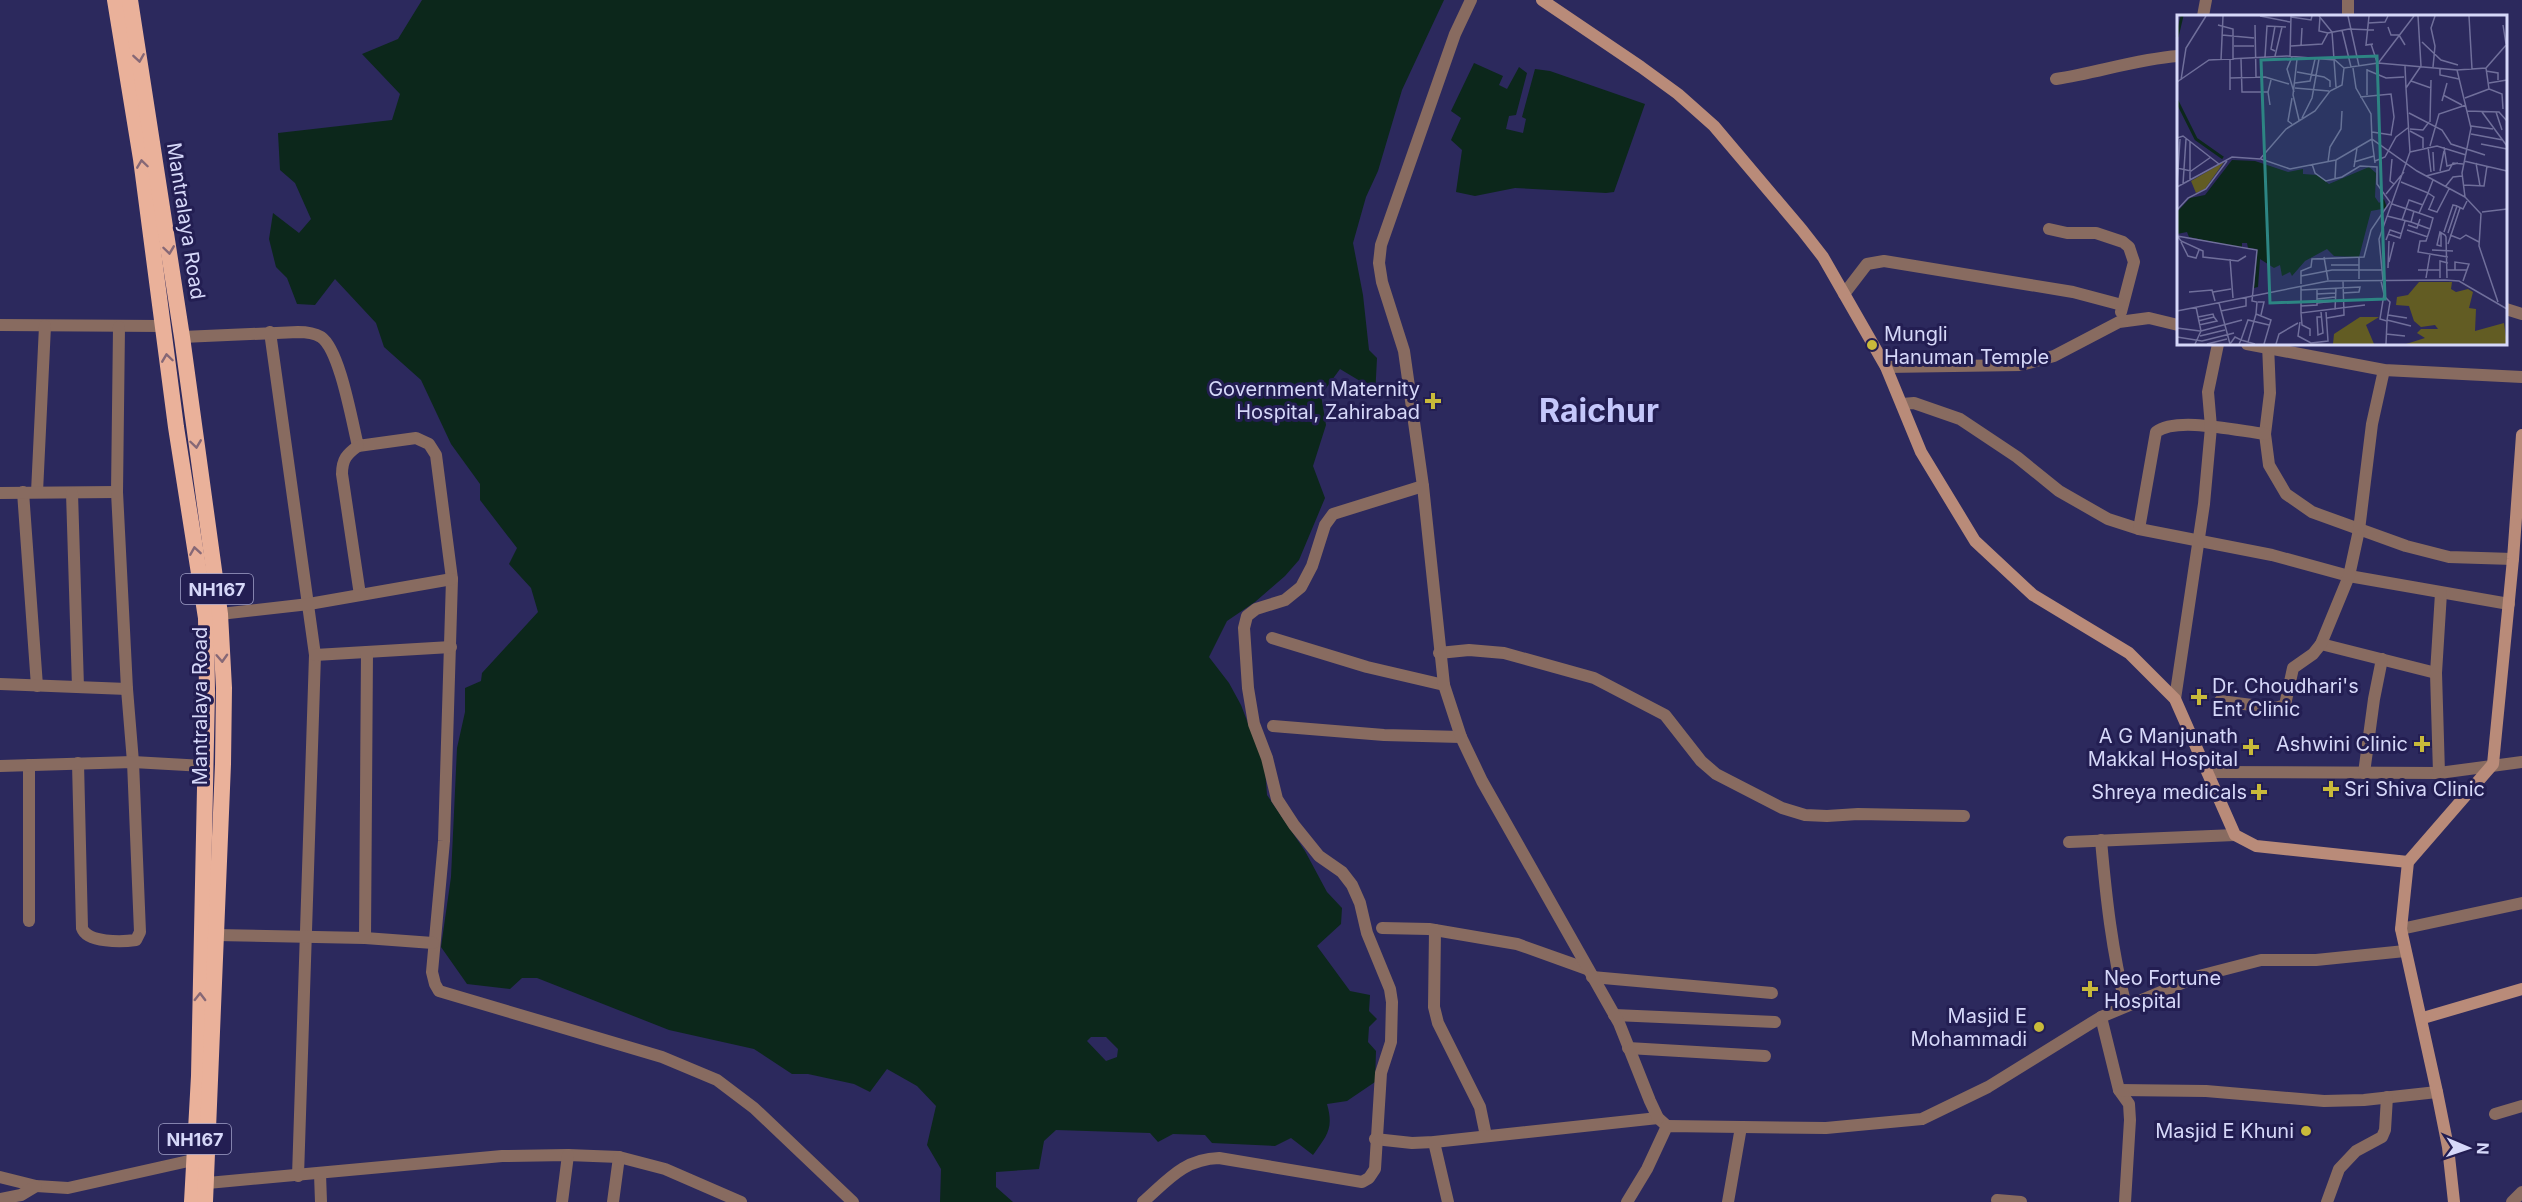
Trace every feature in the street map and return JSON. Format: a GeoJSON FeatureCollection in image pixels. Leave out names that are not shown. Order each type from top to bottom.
{"type":"FeatureCollection","features":[{"type":"Feature","properties":{"kind":"highway","name":"Mantralaya Road"},"geometry":{"type":"LineString","coordinates":[[116,0],[141,159],[206,618],[207,692],[199,1076],[193,1160]]}},
{"type":"Feature","properties":{"kind":"highway","name":"Mantralaya Road"},"geometry":{"type":"LineString","coordinates":[[130,0],[182,337],[220,614],[224,688],[216,935],[199,1184],[205,1202]]}},
{"type":"Feature","properties":{"kind":"highway","name":"NH167"},"geometry":{"type":"LineString","coordinates":[[192,1202],[199,1184],[193,1160]]}},
{"type":"Feature","properties":{"kind":"main road"},"geometry":{"type":"LineString","coordinates":[[1542,0],[1651,74],[1714,126],[1809,239],[1822,257],[1886,367],[1921,452],[1975,541],[2033,595],[2129,652],[2175,699],[2235,835],[2256,846],[2408,862]]}},
{"type":"Feature","properties":{"kind":"main road"},"geometry":{"type":"LineString","coordinates":[[2456,1202],[2437,1092],[2401,929],[2408,862],[2493,764],[2513,559],[2522,435]]}},
{"type":"Feature","properties":{"kind":"main road"},"geometry":{"type":"LineString","coordinates":[[2422,1018],[2522,989]]}},
{"type":"Feature","properties":{"kind":"street"},"geometry":{"type":"LineString","coordinates":[[1471,0],[1455,34],[1381,245],[1379,263],[1382,282],[1404,351],[1423,486],[1439,652],[1444,685],[1461,737],[1482,781],[1614,1015],[1663,1122],[1647,1169],[1627,1202]]}},
{"type":"Feature","properties":{"kind":"street"},"geometry":{"type":"LineString","coordinates":[[2203,15],[2206,0]]}},
{"type":"Feature","properties":{"kind":"street"},"geometry":{"type":"LineString","coordinates":[[2056,79],[2083,75],[2125,63],[2177,56]]}},
{"type":"Feature","properties":{"kind":"street"},"geometry":{"type":"LineString","coordinates":[[2049,228],[2067,233],[2096,233],[2123,242],[2129,247],[2134,262],[2119,322]]}},
{"type":"Feature","properties":{"kind":"street"},"geometry":{"type":"LineString","coordinates":[[1844,294],[1867,264],[1884,261],[2073,292],[2122,305]]}},
{"type":"Feature","properties":{"kind":"street"},"geometry":{"type":"LineString","coordinates":[[2507,310],[2522,314]]}},
{"type":"Feature","properties":{"kind":"street"},"geometry":{"type":"LineString","coordinates":[[1886,367],[2021,364],[2054,356],[2119,322],[2149,318],[2177,325]]}},
{"type":"Feature","properties":{"kind":"street"},"geometry":{"type":"LineString","coordinates":[[0,325],[163,326]]}},
{"type":"Feature","properties":{"kind":"street"},"geometry":{"type":"LineString","coordinates":[[37,492],[45,326]]}},
{"type":"Feature","properties":{"kind":"street"},"geometry":{"type":"LineString","coordinates":[[78,764],[82,928],[92,938],[136,940],[140,932],[133,762],[117,492],[119,327]]}},
{"type":"Feature","properties":{"kind":"street"},"geometry":{"type":"LineString","coordinates":[[182,337],[270,332],[311,333],[322,338],[330,346],[336,358],[358,446]]}},
{"type":"Feature","properties":{"kind":"street"},"geometry":{"type":"LineString","coordinates":[[270,332],[315,654],[298,1176]]}},
{"type":"Feature","properties":{"kind":"street"},"geometry":{"type":"LineString","coordinates":[[2175,699],[2199,540],[2211,427],[2208,392],[2218,345]]}},
{"type":"Feature","properties":{"kind":"street"},"geometry":{"type":"LineString","coordinates":[[2513,559],[2449,557],[2406,546],[2312,512],[2286,494],[2269,465],[2265,434],[2270,393],[2268,346],[2384,370],[2522,377]]}},
{"type":"Feature","properties":{"kind":"street"},"geometry":{"type":"LineString","coordinates":[[2220,701],[2276,708],[2285,705],[2293,668],[2313,654],[2321,644],[2349,576],[2359,530],[2372,424],[2384,370]]}},
{"type":"Feature","properties":{"kind":"street"},"geometry":{"type":"LineString","coordinates":[[1902,404],[1914,403],[1960,419],[2017,457],[2059,491],[2108,519],[2139,529],[2272,555],[2349,576],[2509,604]]}},
{"type":"Feature","properties":{"kind":"street"},"geometry":{"type":"LineString","coordinates":[[2139,529],[2156,432],[2170,425],[2211,427],[2265,434]]}},
{"type":"Feature","properties":{"kind":"street"},"geometry":{"type":"LineString","coordinates":[[360,595],[342,464],[345,456],[358,446],[416,438],[429,444],[436,455],[452,579],[444,841],[432,972],[435,984],[440,991],[662,1058],[717,1080],[754,1108],[853,1202]]}},
{"type":"Feature","properties":{"kind":"street"},"geometry":{"type":"LineString","coordinates":[[1143,1202],[1183,1168],[1203,1159],[1219,1158],[1362,1182],[1369,1178],[1375,1169],[1375,1139],[1379,1115],[1381,1073],[1391,1042],[1390,989],[1367,933],[1360,903],[1352,885],[1342,872],[1319,856],[1294,825],[1278,799],[1267,758],[1254,724],[1248,688],[1244,628],[1247,616],[1256,609],[1285,600],[1301,587],[1321,543],[1325,525],[1333,514],[1423,486]]}},
{"type":"Feature","properties":{"kind":"street"},"geometry":{"type":"LineString","coordinates":[[23,492],[37,686]]}},
{"type":"Feature","properties":{"kind":"street"},"geometry":{"type":"LineString","coordinates":[[0,493],[117,492]]}},
{"type":"Feature","properties":{"kind":"street"},"geometry":{"type":"LineString","coordinates":[[72,493],[78,687]]}},
{"type":"Feature","properties":{"kind":"street"},"geometry":{"type":"LineString","coordinates":[[220,614],[309,604],[452,579]]}},
{"type":"Feature","properties":{"kind":"street"},"geometry":{"type":"LineString","coordinates":[[2439,773],[2436,673],[2441,593]]}},
{"type":"Feature","properties":{"kind":"street"},"geometry":{"type":"LineString","coordinates":[[1272,638],[1367,667],[1444,685]]}},
{"type":"Feature","properties":{"kind":"street"},"geometry":{"type":"LineString","coordinates":[[2321,644],[2436,673]]}},
{"type":"Feature","properties":{"kind":"street"},"geometry":{"type":"LineString","coordinates":[[315,654],[451,647]]}},
{"type":"Feature","properties":{"kind":"street"},"geometry":{"type":"LineString","coordinates":[[1439,652],[1469,650],[1504,653],[1594,678],[1665,715],[1701,761],[1716,774],[1782,808],[1805,815],[1827,816],[1858,814],[1964,816]]}},
{"type":"Feature","properties":{"kind":"street"},"geometry":{"type":"LineString","coordinates":[[365,938],[367,652]]}},
{"type":"Feature","properties":{"kind":"street"},"geometry":{"type":"LineString","coordinates":[[2364,773],[2382,659]]}},
{"type":"Feature","properties":{"kind":"street"},"geometry":{"type":"LineString","coordinates":[[0,684],[127,689]]}},
{"type":"Feature","properties":{"kind":"street"},"geometry":{"type":"LineString","coordinates":[[1273,726],[1384,735],[1461,737]]}},
{"type":"Feature","properties":{"kind":"street"},"geometry":{"type":"LineString","coordinates":[[0,766],[133,762],[204,766]]}},
{"type":"Feature","properties":{"kind":"street"},"geometry":{"type":"LineString","coordinates":[[2209,772],[2439,773],[2493,764],[2522,762]]}},
{"type":"Feature","properties":{"kind":"street"},"geometry":{"type":"LineString","coordinates":[[29,765],[29,921]]}},
{"type":"Feature","properties":{"kind":"street"},"geometry":{"type":"LineString","coordinates":[[2069,842],[2235,835]]}},
{"type":"Feature","properties":{"kind":"street"},"geometry":{"type":"LineString","coordinates":[[2101,840],[2108,919],[2116,970],[2127,1006]]}},
{"type":"Feature","properties":{"kind":"street"},"geometry":{"type":"LineString","coordinates":[[2401,929],[2522,903]]}},
{"type":"Feature","properties":{"kind":"street"},"geometry":{"type":"LineString","coordinates":[[1382,928],[1435,930],[1517,944],[1589,973],[1772,993]]}},
{"type":"Feature","properties":{"kind":"street"},"geometry":{"type":"LineString","coordinates":[[1435,930],[1434,1007],[1438,1023],[1480,1107],[1486,1136]]}},
{"type":"Feature","properties":{"kind":"street"},"geometry":{"type":"LineString","coordinates":[[216,935],[365,938],[433,943]]}},
{"type":"Feature","properties":{"kind":"street"},"geometry":{"type":"LineString","coordinates":[[1375,1139],[1412,1143],[1434,1142],[1663,1122],[1742,1127],[1826,1128],[1922,1119],[1988,1087],[2101,1017],[2199,976],[2261,960],[2316,960],[2405,951]]}},
{"type":"Feature","properties":{"kind":"street"},"geometry":{"type":"LineString","coordinates":[[1614,1015],[1775,1022]]}},
{"type":"Feature","properties":{"kind":"street"},"geometry":{"type":"LineString","coordinates":[[2101,1017],[2119,1090],[2129,1104],[2125,1202]]}},
{"type":"Feature","properties":{"kind":"street"},"geometry":{"type":"LineString","coordinates":[[1628,1048],[1765,1056]]}},
{"type":"Feature","properties":{"kind":"street"},"geometry":{"type":"LineString","coordinates":[[2119,1090],[2206,1091],[2324,1101],[2437,1092]]}},
{"type":"Feature","properties":{"kind":"street"},"geometry":{"type":"LineString","coordinates":[[2327,1202],[2339,1169],[2356,1152],[2382,1137],[2385,1130],[2386,1097]]}},
{"type":"Feature","properties":{"kind":"street"},"geometry":{"type":"LineString","coordinates":[[2495,1114],[2522,1106]]}},
{"type":"Feature","properties":{"kind":"street"},"geometry":{"type":"LineString","coordinates":[[1728,1202],[1742,1127]]}},
{"type":"Feature","properties":{"kind":"street"},"geometry":{"type":"LineString","coordinates":[[1434,1142],[1448,1202]]}},
{"type":"Feature","properties":{"kind":"street"},"geometry":{"type":"LineString","coordinates":[[199,1184],[502,1156],[567,1155],[620,1157],[665,1168],[741,1202]]}},
{"type":"Feature","properties":{"kind":"street"},"geometry":{"type":"LineString","coordinates":[[562,1202],[567,1155]]}},
{"type":"Feature","properties":{"kind":"street"},"geometry":{"type":"LineString","coordinates":[[613,1202],[620,1157]]}},
{"type":"Feature","properties":{"kind":"street"},"geometry":{"type":"LineString","coordinates":[[0,1177],[36,1186],[68,1188],[193,1160]]}},
{"type":"Feature","properties":{"kind":"street"},"geometry":{"type":"LineString","coordinates":[[320,1174],[321,1202]]}},
{"type":"Feature","properties":{"kind":"street"},"geometry":{"type":"LineString","coordinates":[[0,1199],[21,1195],[36,1186]]}},
{"type":"Feature","properties":{"kind":"street"},"geometry":{"type":"LineString","coordinates":[[2512,1202],[2522,1192]]}},
{"type":"Feature","properties":{"kind":"street"},"geometry":{"type":"LineString","coordinates":[[1997,1200],[2021,1202]]}},
{"type":"Feature","properties":{"kind":"shaded area"},"geometry":{"type":"Polygon","coordinates":[[[422,0],[1444,0],[1402,90],[1378,171],[1366,197],[1353,243],[1363,295],[1369,350],[1377,358],[1375,397],[1359,397],[1360,381],[1340,369],[1321,395],[1326,425],[1313,466],[1325,498],[1299,560],[1285,576],[1255,602],[1227,621],[1209,657],[1229,683],[1241,705],[1265,768],[1267,795],[1305,851],[1327,892],[1342,908],[1341,924],[1317,946],[1350,991],[1370,995],[1369,1011],[1377,1019],[1369,1027],[1368,1042],[1376,1051],[1375,1082],[1347,1101],[1327,1104],[1330,1120],[1328,1131],[1313,1155],[1291,1138],[1275,1146],[1212,1143],[1205,1135],[1173,1134],[1158,1142],[1150,1133],[1056,1130],[1044,1141],[1039,1169],[996,1172],[996,1187],[1013,1202],[940,1202],[941,1169],[927,1145],[936,1106],[917,1086],[887,1069],[870,1092],[854,1084],[808,1074],[792,1074],[754,1049],[669,1030],[537,978],[522,978],[510,989],[467,984],[441,947],[451,877],[457,748],[465,712],[465,688],[481,681],[482,673],[538,612],[531,588],[509,564],[517,548],[480,500],[480,484],[451,444],[421,380],[384,347],[376,323],[335,279],[315,305],[297,304],[287,278],[276,267],[269,239],[273,213],[299,233],[311,219],[295,183],[280,170],[278,133],[392,120],[400,94],[362,54],[398,39],[422,0]],[[1091,1037],[1087,1041],[1106,1061],[1117,1057],[1118,1049],[1106,1037],[1091,1037]]]}},
{"type":"Feature","properties":{"kind":"shaded area"},"geometry":{"type":"Polygon","coordinates":[[[1474,63],[1503,76],[1499,85],[1507,89],[1519,67],[1527,73],[1516,115],[1509,116],[1506,129],[1523,133],[1526,119],[1522,117],[1535,69],[1550,71],[1645,104],[1614,192],[1515,188],[1475,196],[1456,192],[1462,150],[1451,140],[1461,118],[1451,111],[1474,63]]]}},
{"type":"Feature","properties":{"kind":"place","name":"Mungli Hanuman Temple"},"geometry":{"type":"Point","coordinates":[1872,345]}},
{"type":"Feature","properties":{"kind":"place","name":"Government Maternity Hospital, Zahirabad"},"geometry":{"type":"Point","coordinates":[1433,401]}},
{"type":"Feature","properties":{"kind":"place","name":"Dr. Choudhari's Ent Clinic"},"geometry":{"type":"Point","coordinates":[2199,697]}},
{"type":"Feature","properties":{"kind":"place","name":"Ashwini Clinic"},"geometry":{"type":"Point","coordinates":[2422,744]}},
{"type":"Feature","properties":{"kind":"place","name":"A G Manjunath Makkal Hospital"},"geometry":{"type":"Point","coordinates":[2251,747]}},
{"type":"Feature","properties":{"kind":"place","name":"Sri Shiva Clinic"},"geometry":{"type":"Point","coordinates":[2331,789]}},
{"type":"Feature","properties":{"kind":"place","name":"Shreya medicals"},"geometry":{"type":"Point","coordinates":[2259,792]}},
{"type":"Feature","properties":{"kind":"place","name":"Neo Fortune Hospital"},"geometry":{"type":"Point","coordinates":[2090,989]}},
{"type":"Feature","properties":{"kind":"place","name":"Masjid E Mohammadi"},"geometry":{"type":"Point","coordinates":[2039,1027]}},
{"type":"Feature","properties":{"kind":"place","name":"Masjid E Khuni"},"geometry":{"type":"Point","coordinates":[2306,1131]}},
{"type":"Feature","properties":{"kind":"district","name":"Raichur"},"geometry":{"type":"Point","coordinates":[1599,410]}}]}
